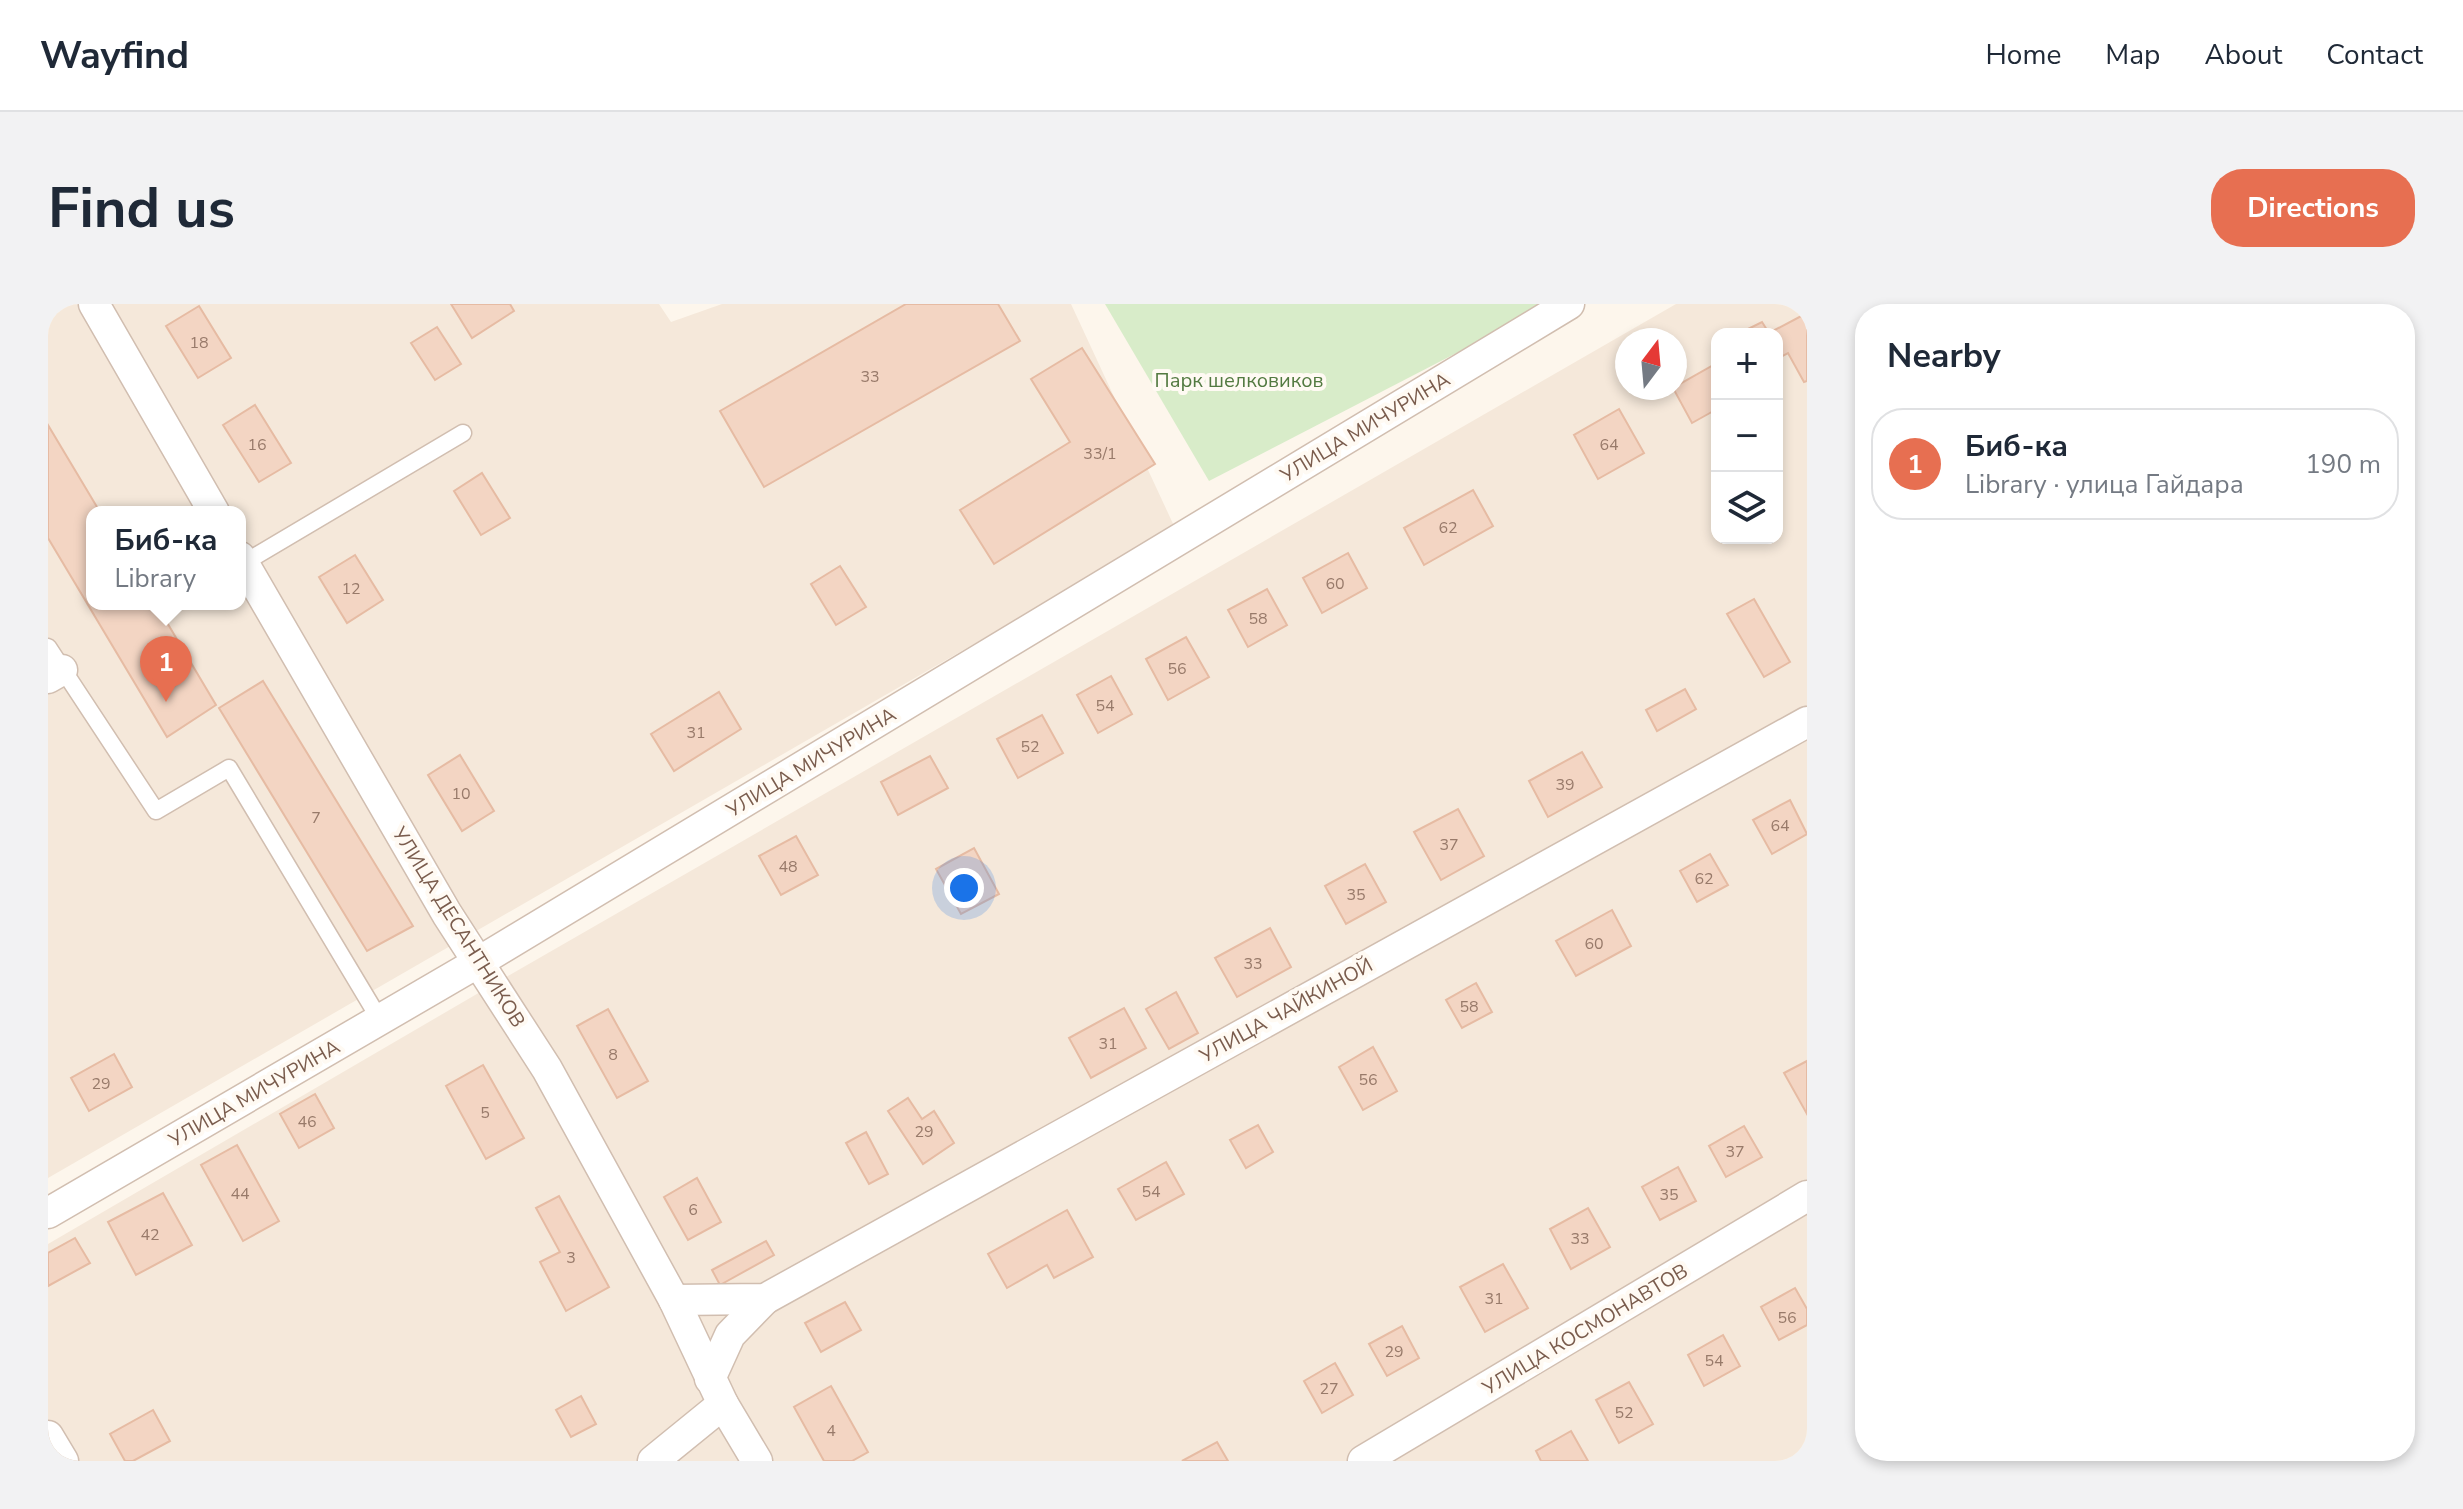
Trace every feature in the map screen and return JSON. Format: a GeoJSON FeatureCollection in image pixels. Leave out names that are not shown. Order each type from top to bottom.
{"type":"FeatureCollection","features":[{"type":"Feature","properties":{"kind":"street"},"geometry":{"type":"LineString","coordinates":[[94,304],[211,506]]}},
{"type":"Feature","properties":{"kind":"street","name":"УЛИЦА МИЧУРИНА"},"geometry":{"type":"LineString","coordinates":[[48,1213],[477,963],[1569,304]]}},
{"type":"Feature","properties":{"kind":"street","name":"УЛИЦА ДЕСАНТНИКОВ"},"geometry":{"type":"LineString","coordinates":[[246,567],[477,963],[547,1069],[674,1300],[717,1392]]}},
{"type":"Feature","properties":{"kind":"street","name":"УЛИЦА ЧАЙКИНОЙ"},"geometry":{"type":"LineString","coordinates":[[653,1461],[717,1392],[730,1335],[765,1299],[1807,722]]}},
{"type":"Feature","properties":{"kind":"street","name":"УЛИЦА КОСМОНАВТОВ"},"geometry":{"type":"LineString","coordinates":[[1363,1461],[1807,1196]]}},
{"type":"Feature","properties":{"kind":"street","name":"УЛИЦА ЧАЙКИНОЙ"},"geometry":{"type":"LineString","coordinates":[[674,1300],[765,1299]]}},
{"type":"Feature","properties":{"kind":"street"},"geometry":{"type":"LineString","coordinates":[[717,1392],[757,1461]]}},
{"type":"Feature","properties":{"kind":"street"},"geometry":{"type":"LineString","coordinates":[[48,1436],[63,1461]]}},
{"type":"Feature","properties":{"kind":"lane"},"geometry":{"type":"LineString","coordinates":[[246,558],[463,433]]}},
{"type":"Feature","properties":{"kind":"lane"},"geometry":{"type":"LineString","coordinates":[[53,665],[156,811],[229,768],[380,1020]]}},
{"type":"Feature","properties":{"kind":"shaded area"},"geometry":{"type":"Polygon","coordinates":[[[48,304],[659,304],[671,322],[722,304],[1071,304],[1175,528],[48,1178],[48,304]]]}},
{"type":"Feature","properties":{"kind":"shaded area"},"geometry":{"type":"Polygon","coordinates":[[[1676,304],[1807,304],[1807,1461],[48,1461],[48,1244],[1615,339],[1615,400],[1687,400],[1687,328],[1634,328],[1676,304]]]}},
{"type":"Feature","properties":{"kind":"green space","name":"Парк шелковиков"},"geometry":{"type":"Polygon","coordinates":[[[1105,304],[1551,304],[1209,481],[1105,304]]]}},
{"type":"Feature","properties":{"kind":"building"},"geometry":{"type":"Polygon","coordinates":[[[451,304],[510,304],[514,311],[472,338],[451,304]]]}},
{"type":"Feature","properties":{"kind":"building"},"geometry":{"type":"Polygon","coordinates":[[[906,304],[998,304],[1020,341],[764,487],[720,411],[906,304]]]}},
{"type":"Feature","properties":{"kind":"building"},"geometry":{"type":"Polygon","coordinates":[[[199,306],[231,358],[198,378],[166,326],[199,306]]]}},
{"type":"Feature","properties":{"kind":"building"},"geometry":{"type":"Polygon","coordinates":[[[1807,313],[1807,381],[1804,382],[1788,353],[1783,356],[1783,328],[1778,328],[1807,313]]]}},
{"type":"Feature","properties":{"kind":"building"},"geometry":{"type":"Polygon","coordinates":[[[1762,322],[1766,328],[1750,328],[1762,322]]]}},
{"type":"Feature","properties":{"kind":"building"},"geometry":{"type":"Polygon","coordinates":[[[437,327],[461,364],[435,380],[411,343],[437,327]]]}},
{"type":"Feature","properties":{"kind":"building"},"geometry":{"type":"Polygon","coordinates":[[[1082,348],[1155,464],[994,564],[960,510],[1070,442],[1031,379],[1082,348]]]}},
{"type":"Feature","properties":{"kind":"building"},"geometry":{"type":"Polygon","coordinates":[[[1711,366],[1711,412],[1692,423],[1680,400],[1687,400],[1687,380],[1711,366]]]}},
{"type":"Feature","properties":{"kind":"building"},"geometry":{"type":"Polygon","coordinates":[[[255,405],[291,463],[259,482],[223,425],[255,405]]]}},
{"type":"Feature","properties":{"kind":"building"},"geometry":{"type":"Polygon","coordinates":[[[1619,409],[1644,453],[1598,479],[1574,435],[1619,409]]]}},
{"type":"Feature","properties":{"kind":"building"},"geometry":{"type":"Polygon","coordinates":[[[48,425],[96,506],[86,506],[86,602],[48,538],[48,425]]]}},
{"type":"Feature","properties":{"kind":"building"},"geometry":{"type":"Polygon","coordinates":[[[482,473],[510,518],[481,535],[454,491],[482,473]]]}},
{"type":"Feature","properties":{"kind":"building"},"geometry":{"type":"Polygon","coordinates":[[[1473,490],[1493,526],[1424,565],[1404,528],[1473,490]]]}},
{"type":"Feature","properties":{"kind":"building"},"geometry":{"type":"Polygon","coordinates":[[[1348,553],[1367,588],[1322,613],[1303,578],[1348,553]]]}},
{"type":"Feature","properties":{"kind":"building"},"geometry":{"type":"Polygon","coordinates":[[[355,555],[383,600],[347,623],[319,577],[355,555]]]}},
{"type":"Feature","properties":{"kind":"building"},"geometry":{"type":"Polygon","coordinates":[[[840,566],[866,607],[836,625],[811,584],[840,566]]]}},
{"type":"Feature","properties":{"kind":"building"},"geometry":{"type":"Polygon","coordinates":[[[1267,589],[1287,625],[1248,647],[1228,610],[1267,589]]]}},
{"type":"Feature","properties":{"kind":"building"},"geometry":{"type":"Polygon","coordinates":[[[1754,599],[1790,662],[1764,677],[1727,614],[1754,599]]]}},
{"type":"Feature","properties":{"kind":"building"},"geometry":{"type":"Polygon","coordinates":[[[91,610],[160,610],[216,705],[167,737],[91,610]]]}},
{"type":"Feature","properties":{"kind":"building"},"geometry":{"type":"Polygon","coordinates":[[[1186,637],[1209,677],[1168,700],[1146,659],[1186,637]]]}},
{"type":"Feature","properties":{"kind":"building"},"geometry":{"type":"Polygon","coordinates":[[[1111,676],[1132,714],[1098,733],[1077,695],[1111,676]]]}},
{"type":"Feature","properties":{"kind":"building"},"geometry":{"type":"Polygon","coordinates":[[[263,681],[413,926],[367,951],[219,708],[263,681]]]}},
{"type":"Feature","properties":{"kind":"building"},"geometry":{"type":"Polygon","coordinates":[[[1685,689],[1696,709],[1657,731],[1646,710],[1685,689]]]}},
{"type":"Feature","properties":{"kind":"building"},"geometry":{"type":"Polygon","coordinates":[[[719,692],[741,729],[674,771],[651,734],[719,692]]]}},
{"type":"Feature","properties":{"kind":"building"},"geometry":{"type":"Polygon","coordinates":[[[1042,715],[1063,753],[1018,778],[997,739],[1042,715]]]}},
{"type":"Feature","properties":{"kind":"building"},"geometry":{"type":"Polygon","coordinates":[[[1582,752],[1602,787],[1548,817],[1529,781],[1582,752]]]}},
{"type":"Feature","properties":{"kind":"building"},"geometry":{"type":"Polygon","coordinates":[[[460,755],[494,811],[462,831],[428,775],[460,755]]]}},
{"type":"Feature","properties":{"kind":"building"},"geometry":{"type":"Polygon","coordinates":[[[930,756],[948,788],[898,815],[881,782],[930,756]]]}},
{"type":"Feature","properties":{"kind":"building"},"geometry":{"type":"Polygon","coordinates":[[[1790,800],[1807,834],[1772,854],[1753,820],[1790,800]]]}},
{"type":"Feature","properties":{"kind":"building"},"geometry":{"type":"Polygon","coordinates":[[[1458,809],[1484,856],[1441,880],[1414,832],[1458,809]]]}},
{"type":"Feature","properties":{"kind":"building"},"geometry":{"type":"Polygon","coordinates":[[[796,836],[818,875],[781,895],[759,856],[796,836]]]}},
{"type":"Feature","properties":{"kind":"building"},"geometry":{"type":"Polygon","coordinates":[[[974,848],[999,894],[961,914],[936,869],[974,848]]]}},
{"type":"Feature","properties":{"kind":"building"},"geometry":{"type":"Polygon","coordinates":[[[1710,854],[1728,885],[1697,902],[1680,871],[1710,854]]]}},
{"type":"Feature","properties":{"kind":"building"},"geometry":{"type":"Polygon","coordinates":[[[1365,864],[1386,902],[1346,924],[1325,886],[1365,864]]]}},
{"type":"Feature","properties":{"kind":"building"},"geometry":{"type":"Polygon","coordinates":[[[1612,910],[1631,946],[1576,976],[1556,941],[1612,910]]]}},
{"type":"Feature","properties":{"kind":"building"},"geometry":{"type":"Polygon","coordinates":[[[1270,928],[1291,967],[1237,997],[1215,958],[1270,928]]]}},
{"type":"Feature","properties":{"kind":"building"},"geometry":{"type":"Polygon","coordinates":[[[1476,983],[1492,1012],[1462,1028],[1446,1000],[1476,983]]]}},
{"type":"Feature","properties":{"kind":"building"},"geometry":{"type":"Polygon","coordinates":[[[1176,992],[1198,1033],[1169,1049],[1146,1009],[1176,992]]]}},
{"type":"Feature","properties":{"kind":"building"},"geometry":{"type":"Polygon","coordinates":[[[1124,1008],[1146,1048],[1091,1078],[1069,1038],[1124,1008]]]}},
{"type":"Feature","properties":{"kind":"building"},"geometry":{"type":"Polygon","coordinates":[[[608,1009],[648,1081],[617,1098],[577,1026],[608,1009]]]}},
{"type":"Feature","properties":{"kind":"building"},"geometry":{"type":"Polygon","coordinates":[[[1373,1047],[1397,1091],[1363,1110],[1339,1067],[1373,1047]]]}},
{"type":"Feature","properties":{"kind":"building"},"geometry":{"type":"Polygon","coordinates":[[[114,1054],[132,1087],[89,1111],[71,1078],[114,1054]]]}},
{"type":"Feature","properties":{"kind":"building"},"geometry":{"type":"Polygon","coordinates":[[[1807,1061],[1807,1114],[1784,1073],[1807,1061]]]}},
{"type":"Feature","properties":{"kind":"building"},"geometry":{"type":"Polygon","coordinates":[[[483,1065],[524,1138],[486,1159],[446,1086],[483,1065]]]}},
{"type":"Feature","properties":{"kind":"building"},"geometry":{"type":"Polygon","coordinates":[[[315,1094],[334,1128],[299,1148],[280,1114],[315,1094]]]}},
{"type":"Feature","properties":{"kind":"building"},"geometry":{"type":"Polygon","coordinates":[[[908,1098],[922,1119],[934,1111],[954,1143],[923,1164],[888,1111],[908,1098]]]}},
{"type":"Feature","properties":{"kind":"building"},"geometry":{"type":"Polygon","coordinates":[[[1258,1125],[1273,1152],[1246,1168],[1230,1140],[1258,1125]]]}},
{"type":"Feature","properties":{"kind":"building"},"geometry":{"type":"Polygon","coordinates":[[[1744,1126],[1762,1157],[1726,1177],[1709,1146],[1744,1126]]]}},
{"type":"Feature","properties":{"kind":"building"},"geometry":{"type":"Polygon","coordinates":[[[866,1132],[888,1174],[869,1184],[846,1143],[866,1132]]]}},
{"type":"Feature","properties":{"kind":"building"},"geometry":{"type":"Polygon","coordinates":[[[237,1145],[279,1221],[243,1241],[201,1165],[237,1145]]]}},
{"type":"Feature","properties":{"kind":"building"},"geometry":{"type":"Polygon","coordinates":[[[1166,1162],[1184,1194],[1136,1220],[1118,1189],[1166,1162]]]}},
{"type":"Feature","properties":{"kind":"building"},"geometry":{"type":"Polygon","coordinates":[[[1678,1167],[1696,1201],[1660,1220],[1642,1187],[1678,1167]]]}},
{"type":"Feature","properties":{"kind":"building"},"geometry":{"type":"Polygon","coordinates":[[[697,1178],[721,1222],[688,1240],[664,1197],[697,1178]]]}},
{"type":"Feature","properties":{"kind":"building"},"geometry":{"type":"Polygon","coordinates":[[[163,1193],[192,1245],[136,1275],[108,1222],[163,1193]]]}},
{"type":"Feature","properties":{"kind":"building"},"geometry":{"type":"Polygon","coordinates":[[[559,1196],[609,1287],[566,1311],[540,1262],[560,1252],[536,1208],[559,1196]]]}},
{"type":"Feature","properties":{"kind":"building"},"geometry":{"type":"Polygon","coordinates":[[[1588,1208],[1610,1247],[1571,1269],[1550,1229],[1588,1208]]]}},
{"type":"Feature","properties":{"kind":"building"},"geometry":{"type":"Polygon","coordinates":[[[1067,1210],[1093,1257],[1054,1278],[1047,1265],[1007,1288],[988,1254],[1067,1210]]]}},
{"type":"Feature","properties":{"kind":"building"},"geometry":{"type":"Polygon","coordinates":[[[75,1238],[90,1263],[48,1286],[48,1253],[75,1238]]]}},
{"type":"Feature","properties":{"kind":"building"},"geometry":{"type":"Polygon","coordinates":[[[766,1241],[774,1255],[720,1285],[712,1270],[766,1241]]]}},
{"type":"Feature","properties":{"kind":"building"},"geometry":{"type":"Polygon","coordinates":[[[1503,1264],[1528,1308],[1485,1332],[1460,1287],[1503,1264]]]}},
{"type":"Feature","properties":{"kind":"building"},"geometry":{"type":"Polygon","coordinates":[[[1795,1288],[1807,1309],[1807,1325],[1779,1340],[1761,1307],[1795,1288]]]}},
{"type":"Feature","properties":{"kind":"building"},"geometry":{"type":"Polygon","coordinates":[[[845,1302],[861,1330],[821,1352],[805,1323],[845,1302]]]}},
{"type":"Feature","properties":{"kind":"building"},"geometry":{"type":"Polygon","coordinates":[[[1402,1326],[1419,1358],[1387,1376],[1369,1344],[1402,1326]]]}},
{"type":"Feature","properties":{"kind":"building"},"geometry":{"type":"Polygon","coordinates":[[[1723,1335],[1740,1366],[1704,1386],[1688,1355],[1723,1335]]]}},
{"type":"Feature","properties":{"kind":"building"},"geometry":{"type":"Polygon","coordinates":[[[1335,1363],[1353,1395],[1322,1413],[1304,1381],[1335,1363]]]}},
{"type":"Feature","properties":{"kind":"building"},"geometry":{"type":"Polygon","coordinates":[[[1629,1382],[1653,1424],[1619,1443],[1596,1400],[1629,1382]]]}},
{"type":"Feature","properties":{"kind":"building"},"geometry":{"type":"Polygon","coordinates":[[[831,1386],[868,1452],[852,1461],[824,1461],[794,1407],[831,1386]]]}},
{"type":"Feature","properties":{"kind":"building"},"geometry":{"type":"Polygon","coordinates":[[[581,1396],[596,1424],[571,1437],[556,1410],[581,1396]]]}},
{"type":"Feature","properties":{"kind":"building"},"geometry":{"type":"Polygon","coordinates":[[[153,1410],[170,1441],[133,1461],[125,1461],[110,1434],[153,1410]]]}},
{"type":"Feature","properties":{"kind":"building"},"geometry":{"type":"Polygon","coordinates":[[[1571,1431],[1588,1461],[1541,1461],[1536,1451],[1571,1431]]]}},
{"type":"Feature","properties":{"kind":"building"},"geometry":{"type":"Polygon","coordinates":[[[1217,1442],[1228,1461],[1182,1461],[1217,1442]]]}},
{"type":"Feature","properties":{"kind":"place","name":"Биб-ка"},"geometry":{"type":"Point","coordinates":[166,702]}}]}
